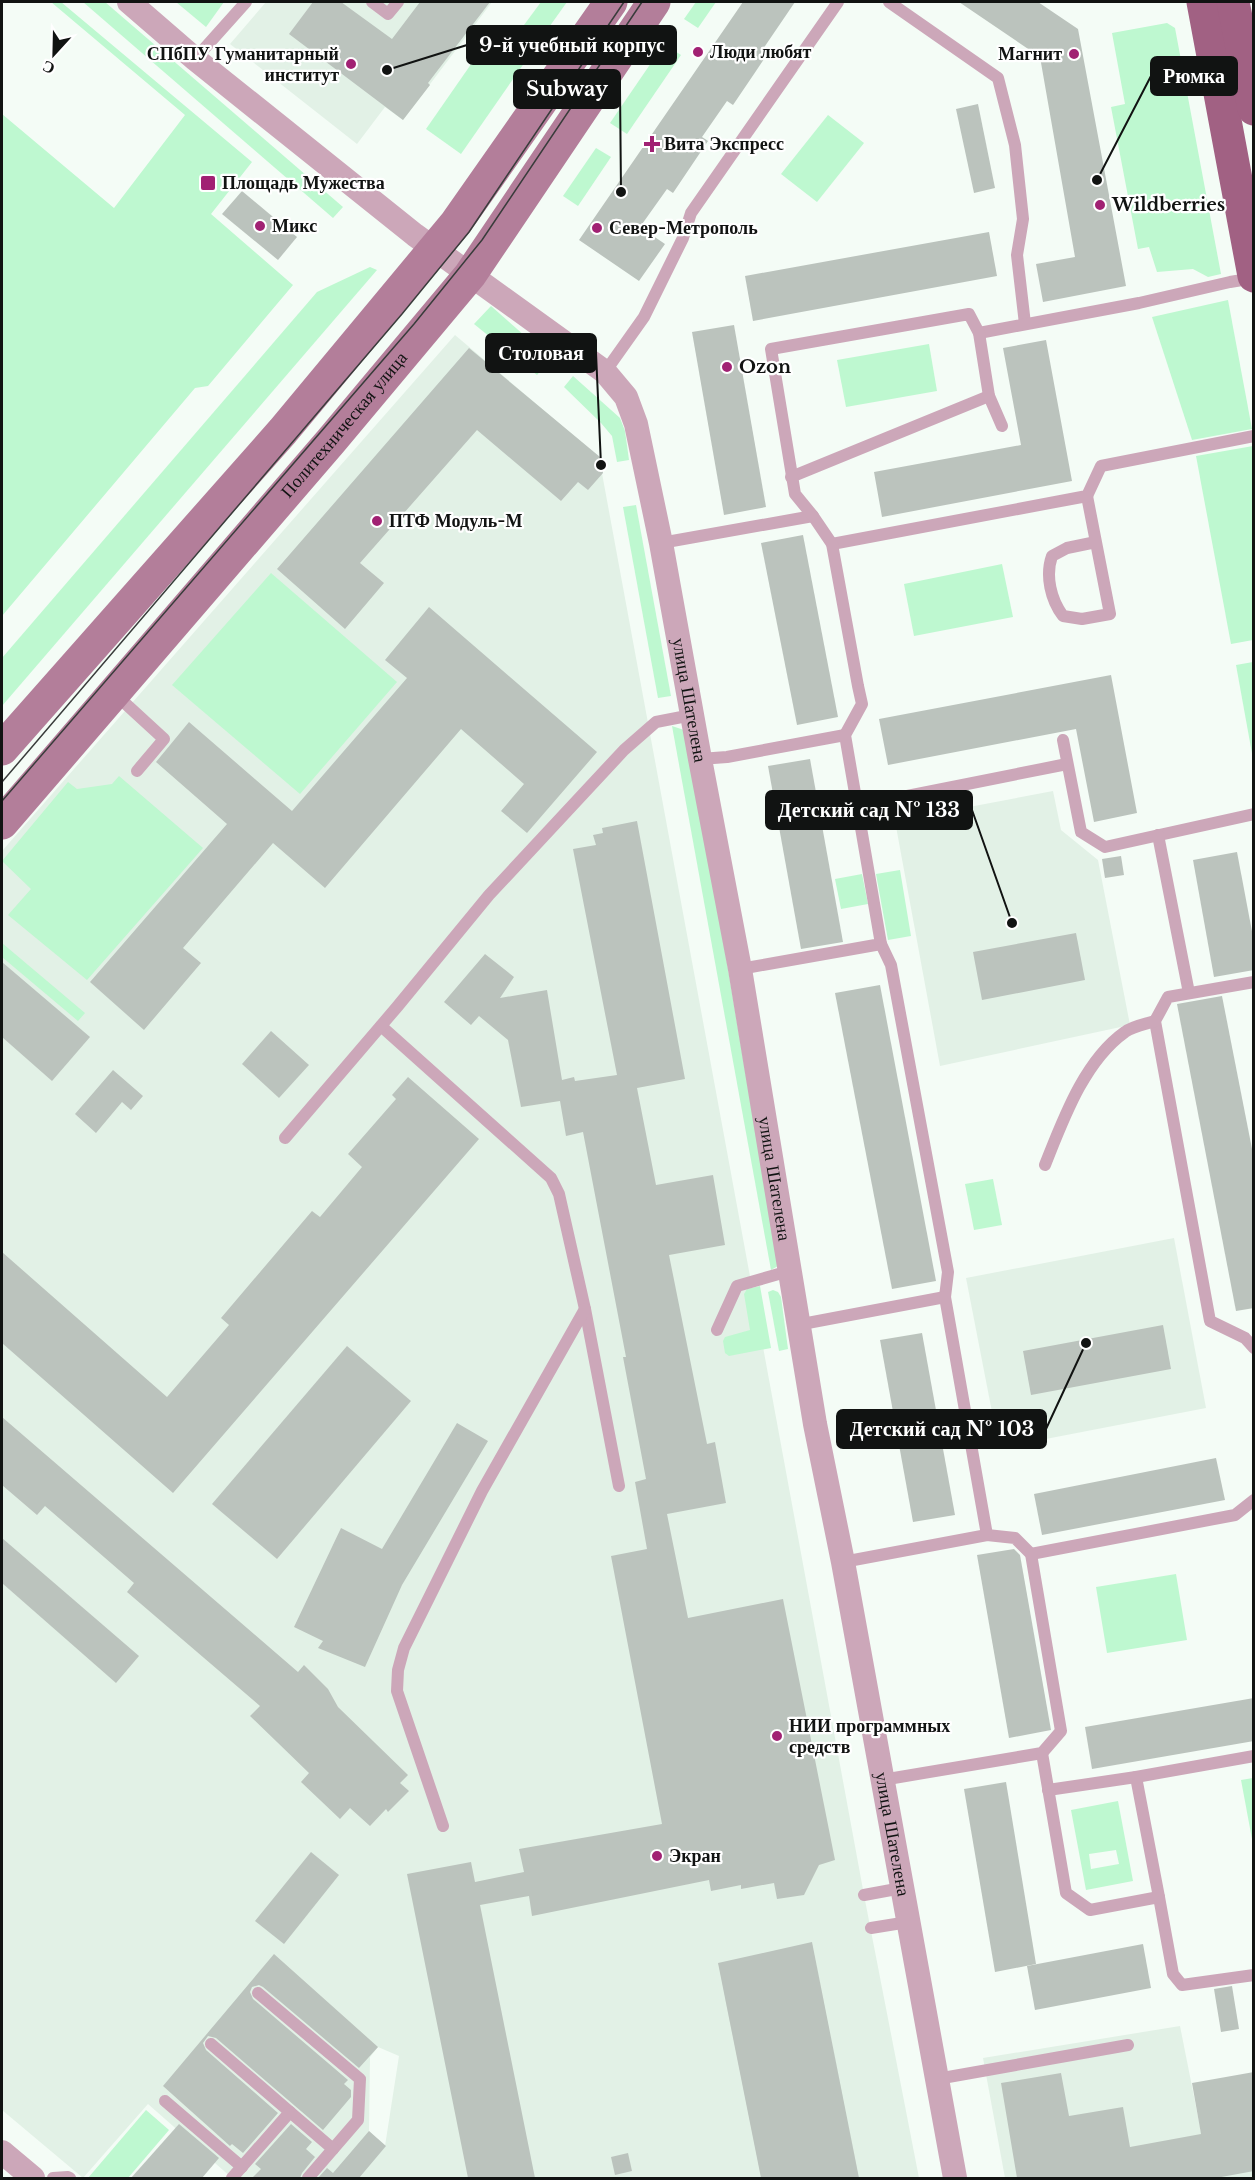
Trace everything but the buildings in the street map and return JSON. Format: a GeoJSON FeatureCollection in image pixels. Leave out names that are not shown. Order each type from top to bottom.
{"type":"FeatureCollection","features":[{"type":"Feature","properties":{"kind":"main road","name":"Политехническая улица"},"geometry":{"type":"LineString","coordinates":[[2,749],[283,431],[452,262],[456,223],[611,2]]}},
{"type":"Feature","properties":{"kind":"main road","name":"Политехническая улица"},"geometry":{"type":"LineString","coordinates":[[2,823],[331,441],[452,262],[654,2]]}},
{"type":"Feature","properties":{"kind":"main road"},"geometry":{"type":"LineString","coordinates":[[1203,2],[1254,277]]}},
{"type":"Feature","properties":{"kind":"main road"},"geometry":{"type":"LineString","coordinates":[[1233,2],[1254,109]]}},
{"type":"Feature","properties":{"kind":"street","name":"улица Шателена"},"geometry":{"type":"LineString","coordinates":[[129,2],[195,58],[452,262],[604,372],[626,397],[636,424],[662,543],[740,969],[797,1325],[843,1562],[955,2178]]}},
{"type":"Feature","properties":{"kind":"street"},"geometry":{"type":"LineString","coordinates":[[2,2152],[33,2178]]}},
{"type":"Feature","properties":{"kind":"lane"},"geometry":{"type":"LineString","coordinates":[[195,58],[246,2]]}},
{"type":"Feature","properties":{"kind":"lane"},"geometry":{"type":"LineString","coordinates":[[372,2],[388,14],[398,2]]}},
{"type":"Feature","properties":{"kind":"lane"},"geometry":{"type":"LineString","coordinates":[[604,372],[644,317],[682,238],[691,213],[838,2]]}},
{"type":"Feature","properties":{"kind":"lane"},"geometry":{"type":"LineString","coordinates":[[889,2],[998,78],[1015,145],[1023,219],[1017,255],[1025,324]]}},
{"type":"Feature","properties":{"kind":"lane"},"geometry":{"type":"LineString","coordinates":[[979,333],[1139,303],[1254,277]]}},
{"type":"Feature","properties":{"kind":"lane"},"geometry":{"type":"LineString","coordinates":[[987,1535],[945,1298],[948,1272],[891,965],[881,944],[845,735],[862,704],[832,544],[795,494],[771,349],[969,314],[979,333],[989,396],[1002,426]]}},
{"type":"Feature","properties":{"kind":"lane"},"geometry":{"type":"LineString","coordinates":[[791,477],[989,396]]}},
{"type":"Feature","properties":{"kind":"lane"},"geometry":{"type":"LineString","coordinates":[[1096,542],[1067,549],[1052,556],[1048,568],[1054,605],[1063,616],[1082,619],[1110,614],[1096,542],[1087,496],[1101,466],[1254,436]]}},
{"type":"Feature","properties":{"kind":"lane"},"geometry":{"type":"LineString","coordinates":[[832,544],[1087,496]]}},
{"type":"Feature","properties":{"kind":"lane"},"geometry":{"type":"LineString","coordinates":[[662,543],[813,516]]}},
{"type":"Feature","properties":{"kind":"lane"},"geometry":{"type":"LineString","coordinates":[[114,693],[164,739],[137,771]]}},
{"type":"Feature","properties":{"kind":"lane"},"geometry":{"type":"LineString","coordinates":[[285,1138],[489,895],[624,750],[656,722],[692,714]]}},
{"type":"Feature","properties":{"kind":"lane"},"geometry":{"type":"LineString","coordinates":[[700,759],[728,757],[845,735]]}},
{"type":"Feature","properties":{"kind":"lane"},"geometry":{"type":"LineString","coordinates":[[1063,740],[1081,832],[1105,847],[1254,814]]}},
{"type":"Feature","properties":{"kind":"lane"},"geometry":{"type":"LineString","coordinates":[[857,806],[1067,764]]}},
{"type":"Feature","properties":{"kind":"lane"},"geometry":{"type":"LineString","coordinates":[[1158,835],[1189,993]]}},
{"type":"Feature","properties":{"kind":"lane"},"geometry":{"type":"LineString","coordinates":[[740,969],[881,944]]}},
{"type":"Feature","properties":{"kind":"lane"},"geometry":{"type":"LineString","coordinates":[[1251,1338],[1210,1322],[1155,1021],[1168,997],[1254,982]]}},
{"type":"Feature","properties":{"kind":"lane"},"geometry":{"type":"LineString","coordinates":[[1045,1165],[1074,1095],[1094,1062],[1126,1031],[1155,1021]]}},
{"type":"Feature","properties":{"kind":"lane"},"geometry":{"type":"LineString","coordinates":[[381,1026],[550,1178],[559,1194],[585,1309],[619,1485]]}},
{"type":"Feature","properties":{"kind":"lane"},"geometry":{"type":"LineString","coordinates":[[717,1330],[737,1286],[789,1271]]}},
{"type":"Feature","properties":{"kind":"lane"},"geometry":{"type":"LineString","coordinates":[[797,1325],[945,1298]]}},
{"type":"Feature","properties":{"kind":"lane"},"geometry":{"type":"LineString","coordinates":[[443,1826],[397,1692],[398,1670],[404,1648],[482,1491],[585,1309]]}},
{"type":"Feature","properties":{"kind":"lane"},"geometry":{"type":"LineString","coordinates":[[1031,1554],[1235,1515],[1254,1500]]}},
{"type":"Feature","properties":{"kind":"lane"},"geometry":{"type":"LineString","coordinates":[[843,1562],[987,1535],[1015,1538],[1031,1554],[1061,1731],[1042,1753],[882,1780]]}},
{"type":"Feature","properties":{"kind":"lane"},"geometry":{"type":"LineString","coordinates":[[1042,1753],[1066,1893],[1090,1910],[1159,1897]]}},
{"type":"Feature","properties":{"kind":"lane"},"geometry":{"type":"LineString","coordinates":[[1048,1790],[1136,1778],[1254,1756]]}},
{"type":"Feature","properties":{"kind":"lane"},"geometry":{"type":"LineString","coordinates":[[1136,1778],[1173,1974],[1182,1985],[1254,1975]]}},
{"type":"Feature","properties":{"kind":"lane"},"geometry":{"type":"LineString","coordinates":[[864,1895],[902,1888]]}},
{"type":"Feature","properties":{"kind":"lane"},"geometry":{"type":"LineString","coordinates":[[871,1928],[908,1922]]}},
{"type":"Feature","properties":{"kind":"lane"},"geometry":{"type":"LineString","coordinates":[[258,1993],[360,2079],[358,2120],[308,2178]]}},
{"type":"Feature","properties":{"kind":"lane"},"geometry":{"type":"LineString","coordinates":[[211,2044],[333,2149]]}},
{"type":"Feature","properties":{"kind":"lane"},"geometry":{"type":"LineString","coordinates":[[937,2079],[1128,2045]]}},
{"type":"Feature","properties":{"kind":"lane"},"geometry":{"type":"LineString","coordinates":[[165,2101],[242,2167]]}},
{"type":"Feature","properties":{"kind":"lane"},"geometry":{"type":"LineString","coordinates":[[232,2178],[290,2112]]}},
{"type":"Feature","properties":{"kind":"lane"},"geometry":{"type":"LineString","coordinates":[[53,2178],[70,2178]]}},
{"type":"Feature","properties":{"kind":"shaded area","name":"СПбПУ Гуманитарный институт"},"geometry":{"type":"Polygon","coordinates":[[[266,2],[492,2],[403,120],[385,107],[357,144],[230,44],[266,2]]]}},
{"type":"Feature","properties":{"kind":"shaded area"},"geometry":{"type":"Polygon","coordinates":[[[455,335],[599,457],[864,1895],[919,2178],[232,2178],[148,2104],[83,2178],[2,2110],[2,851],[455,335]],[[378,2047],[370,2057],[369,2131],[385,2146],[399,2056],[378,2047]]]}},
{"type":"Feature","properties":{"kind":"shaded area"},"geometry":{"type":"Polygon","coordinates":[[[1053,791],[1061,830],[1098,860],[1130,1025],[940,1066],[895,821],[1053,791]]]}},
{"type":"Feature","properties":{"kind":"shaded area"},"geometry":{"type":"Polygon","coordinates":[[[1174,1238],[1206,1408],[999,1448],[966,1278],[1174,1238]]]}},
{"type":"Feature","properties":{"kind":"shaded area"},"geometry":{"type":"Polygon","coordinates":[[[1180,2026],[1205,2152],[1253,2143],[1253,2178],[1005,2178],[983,2058],[1180,2026]]]}},
{"type":"Feature","properties":{"kind":"green space"},"geometry":{"type":"Polygon","coordinates":[[[51,2],[61,2],[252,162],[211,214],[293,285],[208,386],[195,388],[2,616],[2,114],[114,208],[185,115],[51,2]]]}},
{"type":"Feature","properties":{"kind":"green space"},"geometry":{"type":"Polygon","coordinates":[[[83,2],[105,2],[343,207],[333,218],[83,2]]]}},
{"type":"Feature","properties":{"kind":"green space"},"geometry":{"type":"Polygon","coordinates":[[[176,2],[224,2],[206,27],[176,2]]]}},
{"type":"Feature","properties":{"kind":"green space"},"geometry":{"type":"Polygon","coordinates":[[[541,2],[567,2],[542,37],[524,25],[541,2]]]}},
{"type":"Feature","properties":{"kind":"green space"},"geometry":{"type":"Polygon","coordinates":[[[696,2],[716,2],[698,28],[684,19],[696,2]]]}},
{"type":"Feature","properties":{"kind":"green space"},"geometry":{"type":"Polygon","coordinates":[[[1167,23],[1175,28],[1221,274],[1208,277],[1193,269],[1157,272],[1149,247],[1138,249],[1111,107],[1125,104],[1112,33],[1167,23]]]}},
{"type":"Feature","properties":{"kind":"green space"},"geometry":{"type":"Polygon","coordinates":[[[492,34],[527,59],[461,154],[426,129],[492,34]]]}},
{"type":"Feature","properties":{"kind":"green space"},"geometry":{"type":"Polygon","coordinates":[[[664,44],[681,55],[627,134],[610,123],[664,44]]]}},
{"type":"Feature","properties":{"kind":"green space"},"geometry":{"type":"Polygon","coordinates":[[[828,115],[864,143],[817,202],[781,174],[828,115]]]}},
{"type":"Feature","properties":{"kind":"green space"},"geometry":{"type":"Polygon","coordinates":[[[596,148],[611,157],[578,206],[563,196],[596,148]]]}},
{"type":"Feature","properties":{"kind":"green space"},"geometry":{"type":"Polygon","coordinates":[[[370,267],[377,270],[2,706],[2,658],[317,292],[370,267]]]}},
{"type":"Feature","properties":{"kind":"green space"},"geometry":{"type":"Polygon","coordinates":[[[1228,300],[1252,429],[1192,440],[1152,317],[1228,300]]]}},
{"type":"Feature","properties":{"kind":"green space"},"geometry":{"type":"Polygon","coordinates":[[[491,306],[551,359],[537,375],[474,324],[491,306]]]}},
{"type":"Feature","properties":{"kind":"green space"},"geometry":{"type":"Polygon","coordinates":[[[929,344],[937,391],[846,407],[837,360],[929,344]]]}},
{"type":"Feature","properties":{"kind":"green space"},"geometry":{"type":"Polygon","coordinates":[[[573,376],[620,418],[625,431],[629,460],[617,462],[612,436],[564,387],[573,376]]]}},
{"type":"Feature","properties":{"kind":"green space"},"geometry":{"type":"Polygon","coordinates":[[[1253,446],[1253,640],[1231,644],[1196,456],[1253,446]]]}},
{"type":"Feature","properties":{"kind":"green space"},"geometry":{"type":"Polygon","coordinates":[[[636,505],[671,696],[658,698],[623,507],[636,505]]]}},
{"type":"Feature","properties":{"kind":"green space"},"geometry":{"type":"Polygon","coordinates":[[[1002,564],[1013,617],[914,636],[904,584],[1002,564]]]}},
{"type":"Feature","properties":{"kind":"green space"},"geometry":{"type":"Polygon","coordinates":[[[271,573],[397,682],[300,794],[172,685],[271,573]]]}},
{"type":"Feature","properties":{"kind":"green space"},"geometry":{"type":"Polygon","coordinates":[[[1254,662],[1253,759],[1236,665],[1254,662]]]}},
{"type":"Feature","properties":{"kind":"green space"},"geometry":{"type":"Polygon","coordinates":[[[672,726],[684,730],[689,737],[778,1266],[771,1270],[672,726]]]}},
{"type":"Feature","properties":{"kind":"green space"},"geometry":{"type":"Polygon","coordinates":[[[119,776],[203,848],[87,980],[8,915],[31,889],[2,861],[68,782],[77,789],[112,784],[119,776]]]}},
{"type":"Feature","properties":{"kind":"green space"},"geometry":{"type":"Polygon","coordinates":[[[900,870],[911,936],[888,940],[876,874],[900,870]]]}},
{"type":"Feature","properties":{"kind":"green space"},"geometry":{"type":"Polygon","coordinates":[[[862,874],[868,904],[841,909],[835,879],[862,874]]]}},
{"type":"Feature","properties":{"kind":"green space"},"geometry":{"type":"Polygon","coordinates":[[[2,943],[85,1013],[78,1021],[2,957],[2,943]]]}},
{"type":"Feature","properties":{"kind":"green space"},"geometry":{"type":"Polygon","coordinates":[[[993,1179],[1002,1225],[974,1230],[965,1184],[993,1179]]]}},
{"type":"Feature","properties":{"kind":"green space"},"geometry":{"type":"Polygon","coordinates":[[[760,1286],[771,1348],[729,1356],[725,1353],[723,1341],[725,1337],[750,1330],[744,1294],[747,1289],[760,1286]]]}},
{"type":"Feature","properties":{"kind":"green space"},"geometry":{"type":"Polygon","coordinates":[[[773,1290],[781,1297],[788,1349],[779,1351],[768,1292],[773,1290]]]}},
{"type":"Feature","properties":{"kind":"green space"},"geometry":{"type":"Polygon","coordinates":[[[1176,1574],[1187,1640],[1107,1653],[1096,1587],[1176,1574]]]}},
{"type":"Feature","properties":{"kind":"green space"},"geometry":{"type":"Polygon","coordinates":[[[1253,1778],[1254,1839],[1252,1839],[1241,1780],[1253,1778]]]}},
{"type":"Feature","properties":{"kind":"green space"},"geometry":{"type":"Polygon","coordinates":[[[1118,1801],[1133,1881],[1086,1890],[1071,1810],[1118,1801]],[[1116,1850],[1089,1854],[1091,1869],[1119,1864],[1116,1850]]]}},
{"type":"Feature","properties":{"kind":"green space"},"geometry":{"type":"Polygon","coordinates":[[[146,2110],[169,2130],[128,2178],[88,2178],[146,2110]]]}},
{"type":"Feature","properties":{"kind":"tram line"},"geometry":{"type":"LineString","coordinates":[[2,782],[402,314],[469,232],[624,2]]}},
{"type":"Feature","properties":{"kind":"tram line"},"geometry":{"type":"LineString","coordinates":[[2,801],[414,324],[482,240],[642,2]]}},
{"type":"Feature","properties":{"kind":"place","name":"Люди любят"},"geometry":{"type":"Point","coordinates":[698,52]}},
{"type":"Feature","properties":{"kind":"place","name":"Магнит"},"geometry":{"type":"Point","coordinates":[1074,54]}},
{"type":"Feature","properties":{"kind":"place","name":"СПбПУ Гуманитарный институт"},"geometry":{"type":"Point","coordinates":[351,64]}},
{"type":"Feature","properties":{"kind":"place","name":"9-й учебный корпус"},"geometry":{"type":"Point","coordinates":[387,70]}},
{"type":"Feature","properties":{"kind":"place","name":"Вита Экспресс"},"geometry":{"type":"Point","coordinates":[652,144]}},
{"type":"Feature","properties":{"kind":"place","name":"Рюмка"},"geometry":{"type":"Point","coordinates":[1097,180]}},
{"type":"Feature","properties":{"kind":"place","name":"Площадь Мужества"},"geometry":{"type":"Point","coordinates":[208,183]}},
{"type":"Feature","properties":{"kind":"place","name":"Subway"},"geometry":{"type":"Point","coordinates":[621,192]}},
{"type":"Feature","properties":{"kind":"place","name":"Wildberries"},"geometry":{"type":"Point","coordinates":[1100,205]}},
{"type":"Feature","properties":{"kind":"place","name":"Микс"},"geometry":{"type":"Point","coordinates":[260,226]}},
{"type":"Feature","properties":{"kind":"place","name":"Север-Метрополь"},"geometry":{"type":"Point","coordinates":[597,228]}},
{"type":"Feature","properties":{"kind":"place","name":"Ozon"},"geometry":{"type":"Point","coordinates":[727,367]}},
{"type":"Feature","properties":{"kind":"place","name":"Столовая"},"geometry":{"type":"Point","coordinates":[601,465]}},
{"type":"Feature","properties":{"kind":"place","name":"ПТФ Модуль-М"},"geometry":{"type":"Point","coordinates":[377,521]}},
{"type":"Feature","properties":{"kind":"place","name":"Детский сад № 133"},"geometry":{"type":"Point","coordinates":[1012,923]}},
{"type":"Feature","properties":{"kind":"place","name":"Детский сад № 103"},"geometry":{"type":"Point","coordinates":[1086,1343]}},
{"type":"Feature","properties":{"kind":"place","name":"НИИ программных средств"},"geometry":{"type":"Point","coordinates":[777,1736]}},
{"type":"Feature","properties":{"kind":"place","name":"Экран"},"geometry":{"type":"Point","coordinates":[657,1856]}}]}
